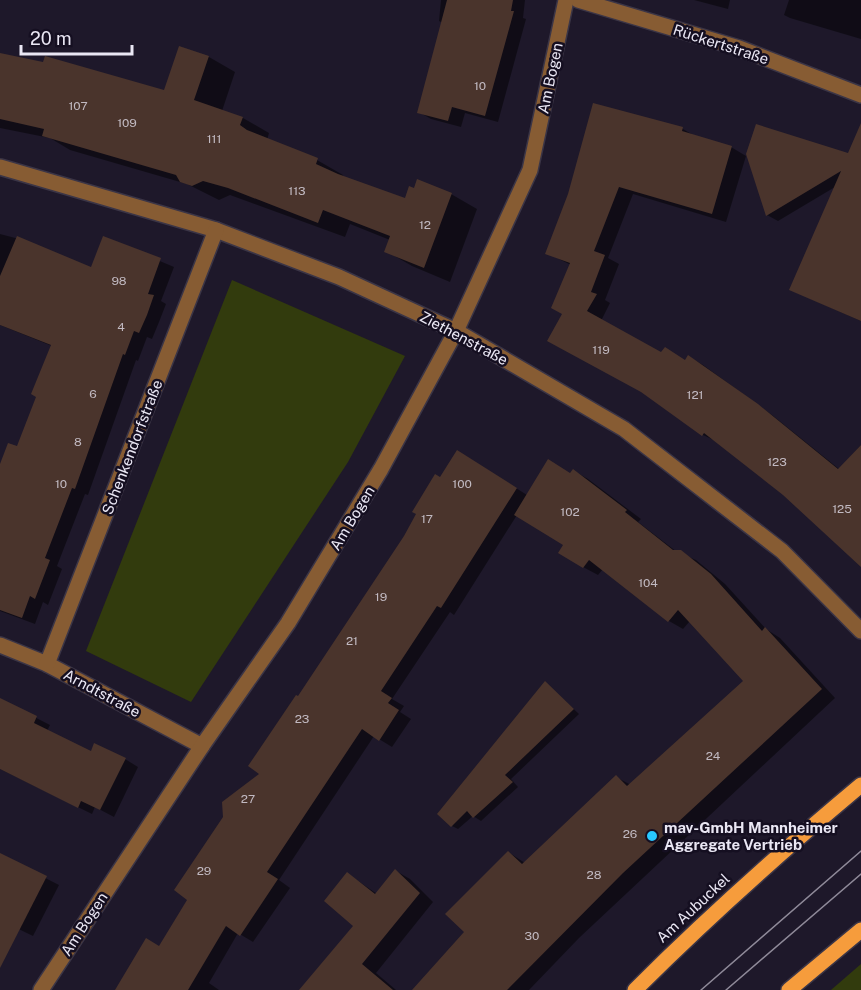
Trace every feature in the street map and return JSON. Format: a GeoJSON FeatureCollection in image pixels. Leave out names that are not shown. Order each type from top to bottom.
{"type":"FeatureCollection","features":[{"type":"Feature","properties":{"kind":"main road","name":"Am Aubuckel"},"geometry":{"type":"LineString","coordinates":[[635,990],[767,864],[861,785]]}},
{"type":"Feature","properties":{"kind":"main road"},"geometry":{"type":"LineString","coordinates":[[789,990],[861,930]]}},
{"type":"Feature","properties":{"kind":"street","name":"Am Bogen"},"geometry":{"type":"LineString","coordinates":[[40,990],[202,746],[288,623],[381,469],[456,331],[530,170],[566,0]]}},
{"type":"Feature","properties":{"kind":"street","name":"Rückertstraße"},"geometry":{"type":"LineString","coordinates":[[578,0],[739,48],[861,95]]}},
{"type":"Feature","properties":{"kind":"street","name":"Ziethenstraße"},"geometry":{"type":"LineString","coordinates":[[0,167],[216,230],[339,277],[456,331],[624,429],[782,551],[861,631]]}},
{"type":"Feature","properties":{"kind":"street","name":"Schenkendorfstraße"},"geometry":{"type":"LineString","coordinates":[[47,664],[216,230]]}},
{"type":"Feature","properties":{"kind":"street","name":"Arndtstraße"},"geometry":{"type":"LineString","coordinates":[[0,645],[47,664],[202,746]]}},
{"type":"Feature","properties":{"kind":"green space"},"geometry":{"type":"Polygon","coordinates":[[[232,280],[405,356],[348,462],[191,702],[86,651],[232,280]]]}},
{"type":"Feature","properties":{"kind":"green space"},"geometry":{"type":"Polygon","coordinates":[[[861,964],[861,990],[831,990],[861,964]]]}},
{"type":"Feature","properties":{"kind":"building"},"geometry":{"type":"Polygon","coordinates":[[[447,0],[513,0],[511,11],[514,11],[485,116],[452,107],[448,121],[417,113],[447,0]]]}},
{"type":"Feature","properties":{"kind":"building"},"geometry":{"type":"Polygon","coordinates":[[[179,46],[209,56],[194,100],[243,117],[240,125],[247,130],[318,158],[316,164],[338,174],[405,198],[409,186],[414,188],[417,179],[452,193],[424,268],[384,252],[390,236],[323,210],[318,223],[228,188],[203,181],[192,186],[180,182],[176,175],[42,136],[44,129],[0,119],[0,53],[43,62],[45,56],[164,90],[179,46]]]}},
{"type":"Feature","properties":{"kind":"building"},"geometry":{"type":"Polygon","coordinates":[[[593,103],[683,127],[682,131],[732,146],[712,214],[619,187],[594,251],[605,255],[591,292],[597,294],[587,311],[661,352],[665,347],[685,360],[688,355],[758,404],[838,469],[861,445],[861,567],[783,495],[704,433],[702,436],[641,392],[547,341],[562,314],[551,308],[570,263],[545,254],[568,194],[593,103]]]}},
{"type":"Feature","properties":{"kind":"building"},"geometry":{"type":"Polygon","coordinates":[[[861,123],[861,321],[789,290],[841,171],[766,216],[746,154],[756,124],[848,153],[861,123]]]}},
{"type":"Feature","properties":{"kind":"building"},"geometry":{"type":"Polygon","coordinates":[[[17,236],[91,267],[103,236],[161,258],[148,294],[154,295],[147,315],[139,333],[134,331],[125,355],[123,354],[75,489],[72,488],[45,558],[50,560],[35,599],[30,596],[22,618],[0,610],[0,464],[8,443],[17,446],[36,397],[31,394],[51,345],[0,325],[0,276],[17,236]]]}},
{"type":"Feature","properties":{"kind":"building"},"geometry":{"type":"Polygon","coordinates":[[[457,450],[517,488],[441,608],[437,606],[381,691],[392,698],[388,703],[399,710],[379,741],[362,729],[267,872],[278,879],[240,936],[226,926],[188,990],[115,990],[146,938],[159,946],[187,900],[174,890],[223,817],[222,802],[259,774],[248,766],[296,695],[298,696],[404,536],[416,514],[412,512],[435,474],[440,477],[457,450]]]}},
{"type":"Feature","properties":{"kind":"building"},"geometry":{"type":"Polygon","coordinates":[[[548,459],[570,473],[573,469],[627,510],[625,512],[673,550],[681,550],[711,574],[762,631],[765,627],[822,689],[623,873],[507,990],[412,990],[464,932],[445,914],[508,851],[522,864],[616,775],[627,786],[743,681],[678,610],[668,622],[589,560],[583,568],[558,553],[563,545],[514,515],[548,459]]]}},
{"type":"Feature","properties":{"kind":"building"},"geometry":{"type":"Polygon","coordinates":[[[545,681],[574,709],[505,775],[513,782],[473,818],[467,811],[451,827],[437,814],[545,681]]]}},
{"type":"Feature","properties":{"kind":"building"},"geometry":{"type":"Polygon","coordinates":[[[0,698],[37,716],[34,723],[91,751],[94,743],[126,758],[100,810],[81,801],[78,808],[0,769],[0,698]]]}},
{"type":"Feature","properties":{"kind":"building"},"geometry":{"type":"Polygon","coordinates":[[[0,853],[47,876],[0,968],[0,853]]]}},
{"type":"Feature","properties":{"kind":"building"},"geometry":{"type":"Polygon","coordinates":[[[395,869],[420,893],[362,964],[393,990],[299,990],[353,926],[324,901],[347,872],[375,894],[395,869]]]}},
{"type":"Feature","properties":{"kind":"tram line"},"geometry":{"type":"LineString","coordinates":[[701,990],[861,851]]}},
{"type":"Feature","properties":{"kind":"tram line"},"geometry":{"type":"LineString","coordinates":[[726,990],[861,874]]}},
{"type":"Feature","properties":{"kind":"place","name":"mav-GmbH Mannheimer Aggregate Vertrieb"},"geometry":{"type":"Point","coordinates":[652,836]}}]}
